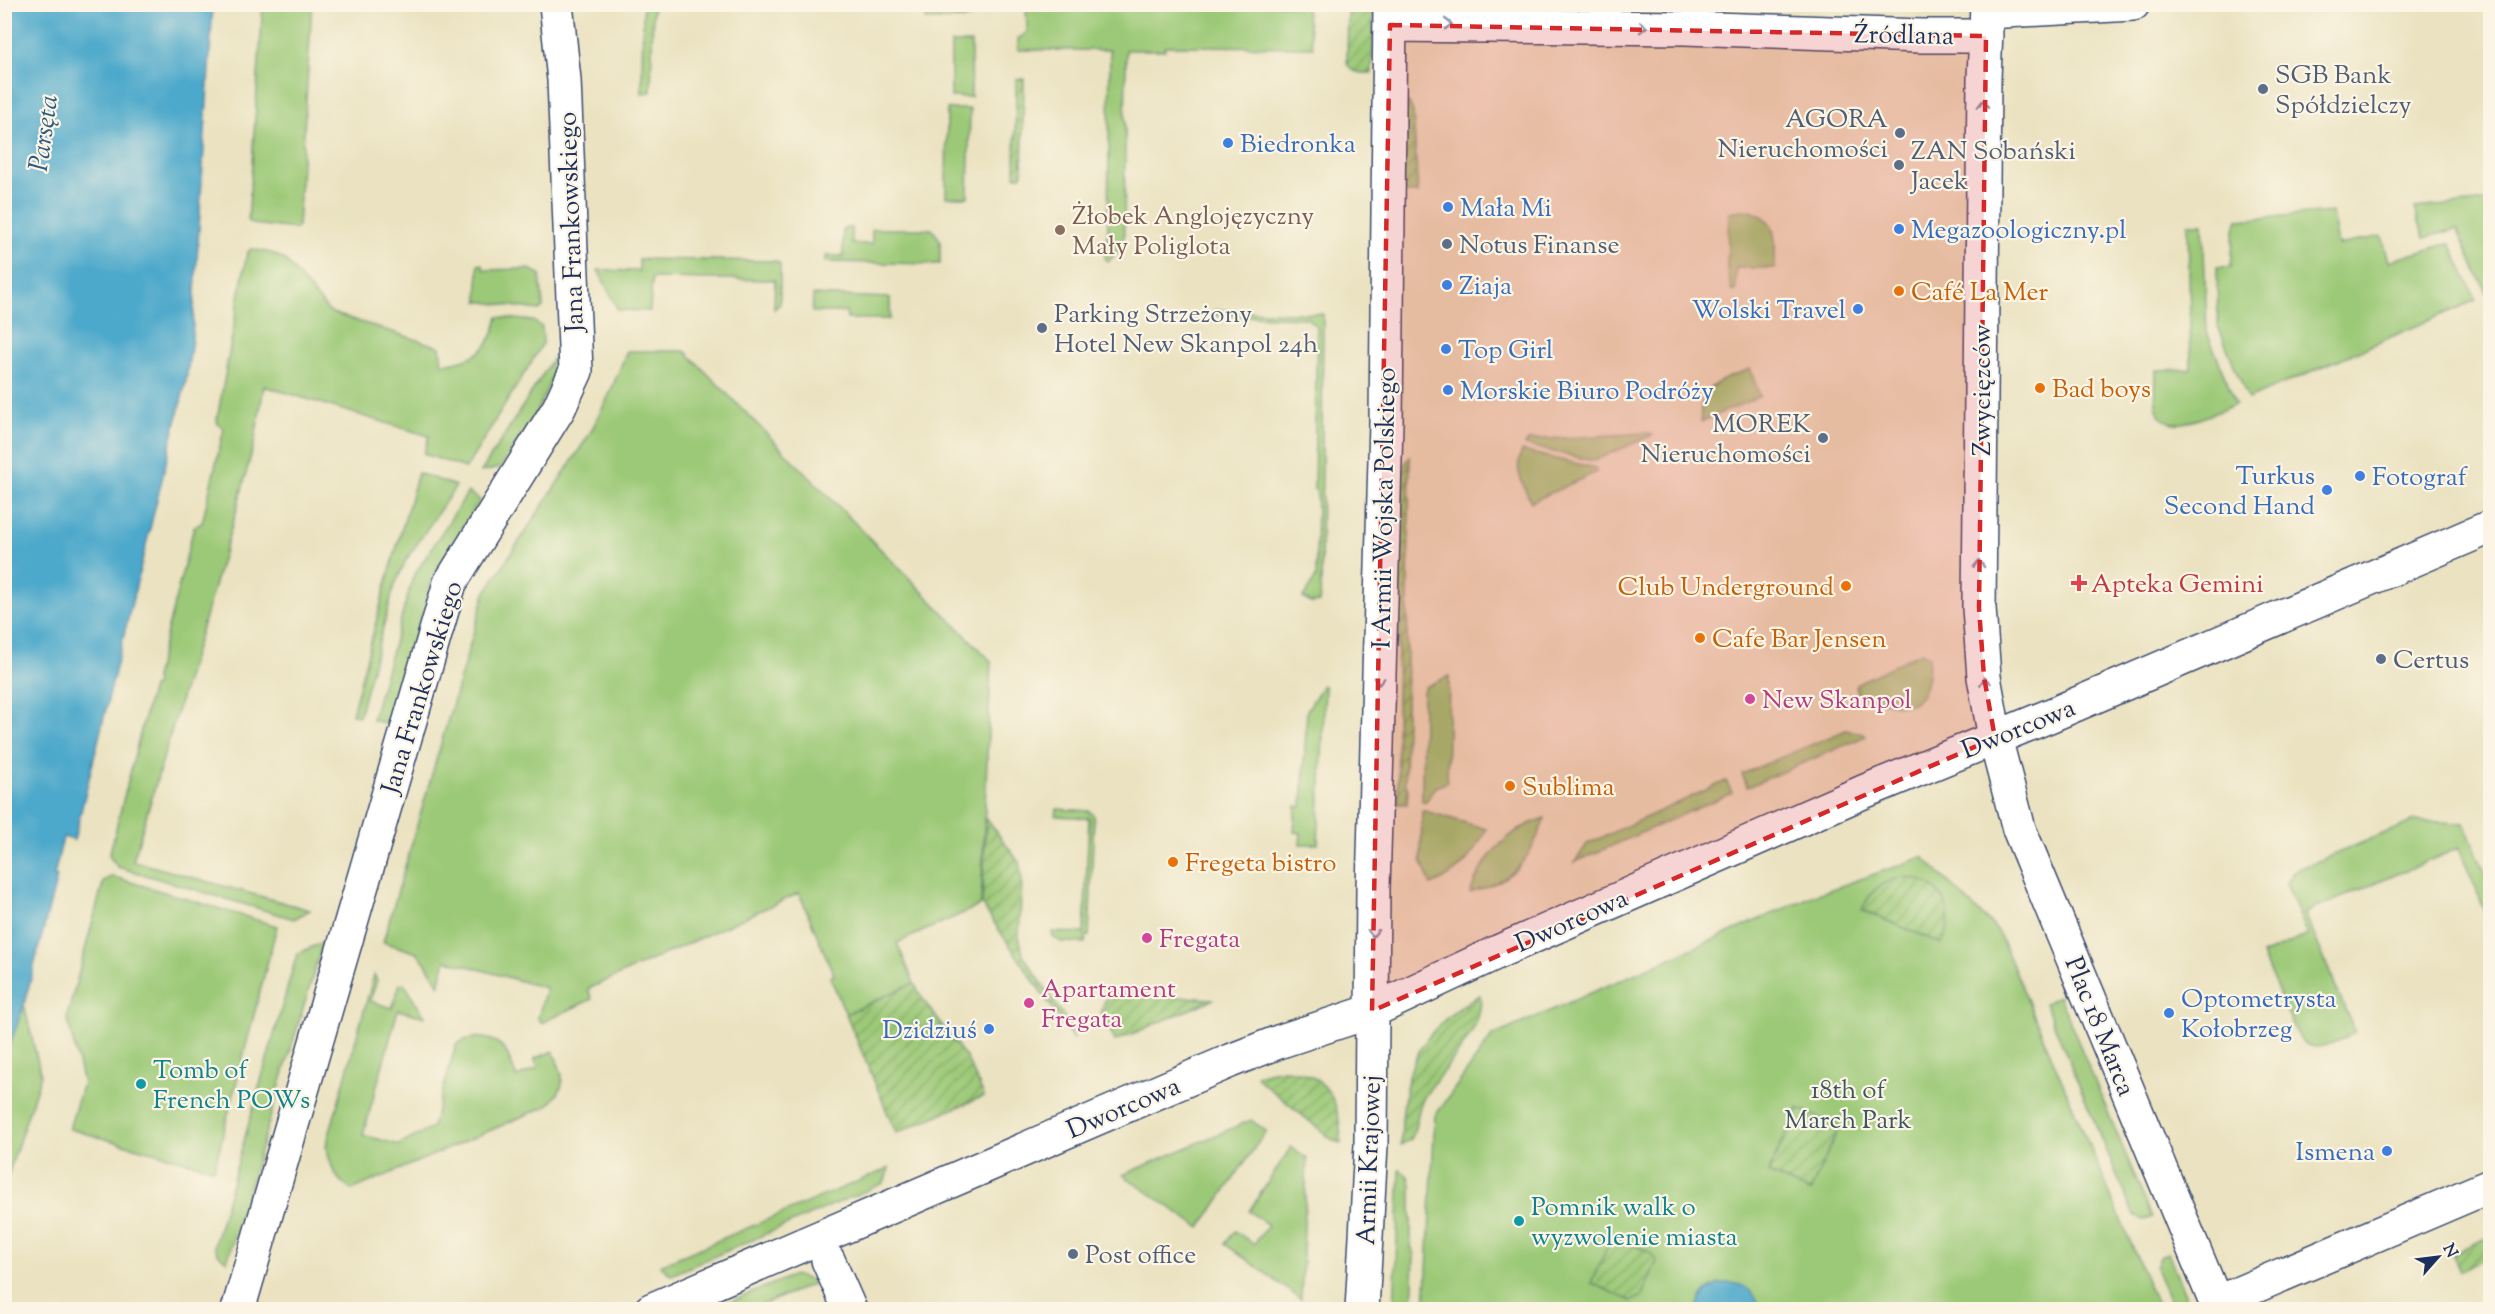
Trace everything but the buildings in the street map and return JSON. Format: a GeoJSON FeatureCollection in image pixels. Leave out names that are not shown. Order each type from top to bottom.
{"type":"FeatureCollection","features":[{"type":"Feature","properties":{"kind":"street","name":"Jana Frankowskiego"},"geometry":{"type":"LineString","coordinates":[[237,1310],[450,583],[559,408],[576,371],[564,80],[556,4]]}},
{"type":"Feature","properties":{"kind":"street","name":"Źródlana"},"geometry":{"type":"LineString","coordinates":[[1390,14],[1660,27],[1922,36],[1987,17],[2133,4]]}},
{"type":"Feature","properties":{"kind":"street","name":"I Armii Wojska Polskiego"},"geometry":{"type":"LineString","coordinates":[[1372,1011],[1381,623],[1390,14]]}},
{"type":"Feature","properties":{"kind":"street","name":"Zwycięzców"},"geometry":{"type":"LineString","coordinates":[[1987,17],[1979,588],[1984,677],[1995,738]]}},
{"type":"Feature","properties":{"kind":"street","name":"Dworcowa"},"geometry":{"type":"LineString","coordinates":[[651,1310],[1246,1054],[1372,1011],[1500,951],[1852,797],[2490,527]]}},
{"type":"Feature","properties":{"kind":"street","name":"Plac 18 Marca"},"geometry":{"type":"LineString","coordinates":[[1995,738],[2019,829],[2218,1306]]}},
{"type":"Feature","properties":{"kind":"street","name":"Armii Krajowej"},"geometry":{"type":"LineString","coordinates":[[1362,1310],[1370,1180],[1372,1011]]}},
{"type":"Feature","properties":{"kind":"street"},"geometry":{"type":"LineString","coordinates":[[2218,1306],[2490,1186]]}},
{"type":"Feature","properties":{"kind":"street"},"geometry":{"type":"LineString","coordinates":[[828,1260],[850,1310]]}},
{"type":"Feature","properties":{"kind":"highlighted area"},"geometry":{"type":"Polygon","coordinates":[[[1390,25],[1986,36],[1979,608],[1984,677],[1995,738],[1372,1011],[1390,25]]]}},
{"type":"Feature","properties":{"kind":"green space"},"geometry":{"type":"Polygon","coordinates":[[[263,5],[312,5],[298,226],[295,229],[253,224],[248,221],[263,5]]]}},
{"type":"Feature","properties":{"kind":"green space"},"geometry":{"type":"Polygon","coordinates":[[[643,5],[653,5],[651,92],[642,93],[643,5]]]}},
{"type":"Feature","properties":{"kind":"green space"},"geometry":{"type":"Polygon","coordinates":[[[957,5],[969,5],[969,19],[925,20],[925,9],[957,8],[957,5]]]}},
{"type":"Feature","properties":{"kind":"green space"},"geometry":{"type":"Polygon","coordinates":[[[1026,5],[1305,5],[1313,47],[1164,46],[1165,50],[1126,50],[1124,238],[1118,251],[1108,262],[1105,259],[1108,230],[1110,50],[1018,50],[1018,39],[1027,32],[1026,5]]]}},
{"type":"Feature","properties":{"kind":"green space"},"geometry":{"type":"Polygon","coordinates":[[[1348,5],[1374,5],[1372,73],[1354,71],[1347,63],[1348,5]]]}},
{"type":"Feature","properties":{"kind":"green space"},"geometry":{"type":"Polygon","coordinates":[[[951,43],[971,43],[971,97],[951,97],[951,43]]]}},
{"type":"Feature","properties":{"kind":"green space"},"geometry":{"type":"Polygon","coordinates":[[[1016,79],[1024,79],[1022,176],[1015,176],[1016,79]]]}},
{"type":"Feature","properties":{"kind":"green space"},"geometry":{"type":"Polygon","coordinates":[[[1404,101],[1409,103],[1413,112],[1418,193],[1403,193],[1404,101]]]}},
{"type":"Feature","properties":{"kind":"green space"},"geometry":{"type":"Polygon","coordinates":[[[947,109],[970,109],[968,197],[946,197],[947,109]]]}},
{"type":"Feature","properties":{"kind":"green space"},"geometry":{"type":"Polygon","coordinates":[[[2490,201],[2490,294],[2487,295],[2457,229],[2424,238],[2415,208],[2490,201]]]}},
{"type":"Feature","properties":{"kind":"green space"},"geometry":{"type":"Polygon","coordinates":[[[1744,210],[1764,217],[1770,223],[1775,239],[1775,268],[1736,268],[1736,290],[1732,292],[1727,270],[1729,212],[1744,210]]]}},
{"type":"Feature","properties":{"kind":"green space"},"geometry":{"type":"Polygon","coordinates":[[[2332,212],[2338,245],[2382,236],[2389,261],[2450,243],[2476,300],[2248,399],[2218,326],[2217,267],[2231,267],[2234,229],[2238,220],[2332,212]]]}},
{"type":"Feature","properties":{"kind":"green space"},"geometry":{"type":"Polygon","coordinates":[[[2188,224],[2203,224],[2207,332],[2236,404],[2203,418],[2178,423],[2168,422],[2160,416],[2156,404],[2156,370],[2191,369],[2188,224]]]}},
{"type":"Feature","properties":{"kind":"green space"},"geometry":{"type":"Polygon","coordinates":[[[843,228],[851,228],[852,244],[872,244],[872,229],[932,229],[940,240],[940,264],[825,262],[826,256],[843,256],[843,228]]]}},
{"type":"Feature","properties":{"kind":"green space"},"geometry":{"type":"Polygon","coordinates":[[[251,249],[272,253],[285,260],[332,313],[440,347],[442,364],[464,360],[480,351],[491,338],[498,317],[533,321],[542,327],[543,343],[466,468],[424,454],[429,436],[264,386],[255,439],[236,512],[133,861],[310,910],[294,919],[118,867],[109,856],[152,687],[156,685],[155,678],[194,527],[202,523],[224,429],[217,420],[247,253],[251,249]]]}},
{"type":"Feature","properties":{"kind":"green space"},"geometry":{"type":"Polygon","coordinates":[[[639,259],[775,261],[780,264],[780,304],[774,309],[775,280],[652,278],[650,311],[618,310],[598,270],[639,271],[639,259]]]}},
{"type":"Feature","properties":{"kind":"green space"},"geometry":{"type":"Polygon","coordinates":[[[478,264],[483,265],[484,270],[529,269],[540,274],[543,307],[539,310],[478,301],[478,264]]]}},
{"type":"Feature","properties":{"kind":"green space"},"geometry":{"type":"Polygon","coordinates":[[[813,295],[890,298],[890,319],[847,319],[846,312],[812,312],[813,295]]]}},
{"type":"Feature","properties":{"kind":"green space"},"geometry":{"type":"Polygon","coordinates":[[[1215,310],[1323,314],[1319,602],[1311,603],[1303,598],[1316,577],[1317,492],[1314,489],[1317,327],[1307,318],[1214,315],[1215,310]]]}},
{"type":"Feature","properties":{"kind":"green space"},"geometry":{"type":"Polygon","coordinates":[[[627,351],[685,351],[991,661],[981,905],[897,943],[914,983],[846,1014],[830,977],[834,975],[799,893],[588,989],[592,999],[541,1023],[538,1018],[546,988],[446,960],[439,985],[417,953],[383,942],[485,593],[589,435],[627,351]]]}},
{"type":"Feature","properties":{"kind":"green space"},"geometry":{"type":"Polygon","coordinates":[[[557,352],[549,384],[536,413],[500,468],[481,472],[557,352]]]}},
{"type":"Feature","properties":{"kind":"green space"},"geometry":{"type":"Polygon","coordinates":[[[1750,369],[1760,396],[1701,422],[1703,399],[1707,392],[1721,381],[1750,369]]]}},
{"type":"Feature","properties":{"kind":"green space"},"geometry":{"type":"Polygon","coordinates":[[[1648,433],[1653,435],[1593,461],[1525,445],[1529,440],[1648,433]]]}},
{"type":"Feature","properties":{"kind":"green space"},"geometry":{"type":"Polygon","coordinates":[[[1522,451],[1595,468],[1597,472],[1531,502],[1519,471],[1518,464],[1522,451]]]}},
{"type":"Feature","properties":{"kind":"green space"},"geometry":{"type":"Polygon","coordinates":[[[1410,457],[1405,782],[1408,789],[1407,804],[1398,804],[1397,698],[1401,469],[1410,457]]]}},
{"type":"Feature","properties":{"kind":"green space"},"geometry":{"type":"Polygon","coordinates":[[[418,473],[456,486],[406,560],[394,587],[359,716],[352,714],[418,473]]]}},
{"type":"Feature","properties":{"kind":"green space"},"geometry":{"type":"Polygon","coordinates":[[[468,492],[480,500],[434,574],[388,724],[372,720],[413,577],[468,492]]]}},
{"type":"Feature","properties":{"kind":"green space"},"geometry":{"type":"Polygon","coordinates":[[[1921,652],[1929,656],[1926,686],[1918,699],[1912,703],[1899,705],[1858,695],[1856,684],[1921,652]]]}},
{"type":"Feature","properties":{"kind":"green space"},"geometry":{"type":"Polygon","coordinates":[[[1449,676],[1447,782],[1434,788],[1426,802],[1422,801],[1423,692],[1425,687],[1449,676]]]}},
{"type":"Feature","properties":{"kind":"green space"},"geometry":{"type":"Polygon","coordinates":[[[1323,685],[1325,688],[1318,844],[1300,844],[1301,833],[1294,832],[1296,806],[1302,807],[1307,710],[1323,685]]]}},
{"type":"Feature","properties":{"kind":"green space"},"geometry":{"type":"Polygon","coordinates":[[[1846,730],[1866,736],[1747,787],[1742,774],[1846,730]]]}},
{"type":"Feature","properties":{"kind":"green space"},"geometry":{"type":"Polygon","coordinates":[[[1726,781],[1732,793],[1575,862],[1587,844],[1726,781]]]}},
{"type":"Feature","properties":{"kind":"green space"},"geometry":{"type":"Polygon","coordinates":[[[1057,809],[1089,811],[1094,816],[1089,936],[1086,936],[1085,943],[1061,942],[1053,937],[1052,932],[1084,933],[1089,818],[1056,816],[1057,809]]]}},
{"type":"Feature","properties":{"kind":"green space"},"geometry":{"type":"Polygon","coordinates":[[[1422,810],[1486,829],[1464,863],[1441,881],[1431,885],[1421,860],[1422,810]]]}},
{"type":"Feature","properties":{"kind":"green space"},"geometry":{"type":"Polygon","coordinates":[[[986,818],[1019,862],[1022,880],[1019,936],[1023,955],[1067,1021],[1074,1040],[982,905],[986,818]]]}},
{"type":"Feature","properties":{"kind":"green space"},"geometry":{"type":"Polygon","coordinates":[[[1545,818],[1533,846],[1519,866],[1499,881],[1470,893],[1482,868],[1498,846],[1520,829],[1545,818]]]}},
{"type":"Feature","properties":{"kind":"green space"},"geometry":{"type":"Polygon","coordinates":[[[2414,821],[2464,823],[2490,884],[2490,923],[2459,848],[2305,913],[2355,1033],[2324,1046],[2309,1046],[2297,1034],[2262,955],[2308,935],[2286,883],[2294,871],[2414,821]]]}},
{"type":"Feature","properties":{"kind":"green space","name":"18th of March Park"},"geometry":{"type":"Polygon","coordinates":[[[1923,857],[1998,931],[2159,1309],[1425,1310],[1435,1116],[1492,1036],[1815,895],[1923,857]]]}},
{"type":"Feature","properties":{"kind":"green space"},"geometry":{"type":"Polygon","coordinates":[[[114,877],[277,926],[214,1169],[69,1129],[83,1083],[67,1017],[103,883],[108,878],[114,877]]]}},
{"type":"Feature","properties":{"kind":"green space"},"geometry":{"type":"Polygon","coordinates":[[[1904,877],[1928,884],[1943,899],[1948,920],[1947,932],[1942,944],[1862,910],[1869,897],[1883,883],[1904,877]]]}},
{"type":"Feature","properties":{"kind":"green space"},"geometry":{"type":"Polygon","coordinates":[[[323,942],[227,1261],[219,1255],[214,1246],[297,954],[323,942]]]}},
{"type":"Feature","properties":{"kind":"green space"},"geometry":{"type":"Polygon","coordinates":[[[374,975],[377,980],[370,1001],[392,1008],[400,984],[404,983],[425,1017],[398,1010],[363,1135],[399,1145],[432,1128],[456,1045],[468,1039],[482,1038],[495,1041],[507,1053],[517,1077],[538,1068],[534,1059],[553,1051],[562,1074],[562,1086],[559,1092],[547,1106],[352,1190],[337,1177],[326,1146],[374,975]]]}},
{"type":"Feature","properties":{"kind":"green space"},"geometry":{"type":"Polygon","coordinates":[[[914,983],[924,1001],[967,1059],[984,1096],[896,1133],[846,1014],[914,983]]]}},
{"type":"Feature","properties":{"kind":"green space"},"geometry":{"type":"Polygon","coordinates":[[[1113,994],[1214,999],[1115,1041],[1101,1012],[1105,1000],[1113,994]]]}},
{"type":"Feature","properties":{"kind":"green space"},"geometry":{"type":"Polygon","coordinates":[[[1480,995],[1480,1008],[1470,1036],[1423,1099],[1411,1139],[1401,1145],[1405,1096],[1409,1075],[1416,1057],[1426,1040],[1440,1024],[1480,995]]]}},
{"type":"Feature","properties":{"kind":"green space"},"geometry":{"type":"Polygon","coordinates":[[[2059,996],[2152,1217],[2144,1220],[2134,1216],[2045,1003],[2059,996]]]}},
{"type":"Feature","properties":{"kind":"green space"},"geometry":{"type":"Polygon","coordinates":[[[24,1005],[41,1075],[5,1184],[5,1059],[24,1005]]]}},
{"type":"Feature","properties":{"kind":"green space"},"geometry":{"type":"Polygon","coordinates":[[[1277,1070],[1308,1075],[1319,1081],[1327,1090],[1337,1113],[1341,1143],[1334,1141],[1259,1080],[1256,1075],[1277,1070]]]}},
{"type":"Feature","properties":{"kind":"green space"},"geometry":{"type":"Polygon","coordinates":[[[1798,1108],[1839,1127],[1810,1192],[1768,1173],[1798,1108]]]}},
{"type":"Feature","properties":{"kind":"green space"},"geometry":{"type":"Polygon","coordinates":[[[1251,1120],[1266,1131],[1200,1228],[1123,1175],[1251,1120]]]}},
{"type":"Feature","properties":{"kind":"green space"},"geometry":{"type":"Polygon","coordinates":[[[1291,1147],[1307,1158],[1301,1299],[1225,1244],[1235,1231],[1254,1244],[1268,1225],[1249,1211],[1291,1147]]]}},
{"type":"Feature","properties":{"kind":"green space"},"geometry":{"type":"Polygon","coordinates":[[[889,1168],[884,1183],[671,1275],[660,1265],[889,1168]]]}},
{"type":"Feature","properties":{"kind":"green space"},"geometry":{"type":"Polygon","coordinates":[[[1400,1170],[1407,1175],[1411,1184],[1411,1246],[1414,1254],[1412,1309],[1394,1309],[1400,1170]]]}},
{"type":"Feature","properties":{"kind":"green space"},"geometry":{"type":"Polygon","coordinates":[[[1613,1235],[1651,1253],[1657,1261],[1641,1297],[1631,1301],[1591,1283],[1613,1235]]]}},
{"type":"Feature","properties":{"kind":"green space"},"geometry":{"type":"Polygon","coordinates":[[[2490,1237],[2490,1257],[2460,1271],[2452,1253],[2490,1237]]]}},
{"type":"Feature","properties":{"kind":"green space"},"geometry":{"type":"Polygon","coordinates":[[[2168,1253],[2191,1309],[2173,1309],[2156,1268],[2160,1257],[2168,1253]]]}},
{"type":"Feature","properties":{"kind":"green space"},"geometry":{"type":"Polygon","coordinates":[[[794,1275],[817,1282],[753,1309],[713,1309],[794,1275]]]}},
{"type":"Feature","properties":{"kind":"water","name":"Parsęta"},"geometry":{"type":"Polygon","coordinates":[[[5,4],[213,5],[192,340],[186,381],[74,840],[63,837],[54,876],[57,877],[24,1005],[5,1059],[5,4]]]}},
{"type":"Feature","properties":{"kind":"water"},"geometry":{"type":"Polygon","coordinates":[[[1728,1283],[1740,1285],[1749,1290],[1756,1298],[1760,1309],[1697,1309],[1701,1298],[1708,1290],[1728,1283]]]}},
{"type":"Feature","properties":{"kind":"place","name":"SGB Bank Spółdzielczy"},"geometry":{"type":"Point","coordinates":[2263,89]}},
{"type":"Feature","properties":{"kind":"place","name":"AGORA Nieruchomości"},"geometry":{"type":"Point","coordinates":[1900,133]}},
{"type":"Feature","properties":{"kind":"place","name":"Biedronka"},"geometry":{"type":"Point","coordinates":[1228,143]}},
{"type":"Feature","properties":{"kind":"place","name":"ZAN Sobański Jacek"},"geometry":{"type":"Point","coordinates":[1899,165]}},
{"type":"Feature","properties":{"kind":"place","name":"Mała Mi"},"geometry":{"type":"Point","coordinates":[1448,207]}},
{"type":"Feature","properties":{"kind":"place","name":"Megazoologiczny.pl"},"geometry":{"type":"Point","coordinates":[1899,229]}},
{"type":"Feature","properties":{"kind":"place","name":"Żłobek Anglojęzyczny Mały Poliglota"},"geometry":{"type":"Point","coordinates":[1060,230]}},
{"type":"Feature","properties":{"kind":"place","name":"Notus Finanse"},"geometry":{"type":"Point","coordinates":[1447,244]}},
{"type":"Feature","properties":{"kind":"place","name":"Ziaja"},"geometry":{"type":"Point","coordinates":[1447,285]}},
{"type":"Feature","properties":{"kind":"place","name":"Café La Mer"},"geometry":{"type":"Point","coordinates":[1899,291]}},
{"type":"Feature","properties":{"kind":"place","name":"Wolski Travel"},"geometry":{"type":"Point","coordinates":[1858,309]}},
{"type":"Feature","properties":{"kind":"place","name":"Parking Strzeżony Hotel New Skanpol 24h"},"geometry":{"type":"Point","coordinates":[1042,328]}},
{"type":"Feature","properties":{"kind":"place","name":"Top Girl"},"geometry":{"type":"Point","coordinates":[1446,349]}},
{"type":"Feature","properties":{"kind":"place","name":"Bad boys"},"geometry":{"type":"Point","coordinates":[2040,388]}},
{"type":"Feature","properties":{"kind":"place","name":"Morskie Biuro Podróży"},"geometry":{"type":"Point","coordinates":[1448,390]}},
{"type":"Feature","properties":{"kind":"place","name":"MOREK Nieruchomości"},"geometry":{"type":"Point","coordinates":[1823,438]}},
{"type":"Feature","properties":{"kind":"place","name":"Fotograf"},"geometry":{"type":"Point","coordinates":[2360,476]}},
{"type":"Feature","properties":{"kind":"place","name":"Turkus Second Hand"},"geometry":{"type":"Point","coordinates":[2327,490]}},
{"type":"Feature","properties":{"kind":"place","name":"Apteka Gemini"},"geometry":{"type":"Point","coordinates":[2079,583]}},
{"type":"Feature","properties":{"kind":"place","name":"Club Underground"},"geometry":{"type":"Point","coordinates":[1846,586]}},
{"type":"Feature","properties":{"kind":"place","name":"Cafe Bar Jensen"},"geometry":{"type":"Point","coordinates":[1700,638]}},
{"type":"Feature","properties":{"kind":"place","name":"Certus"},"geometry":{"type":"Point","coordinates":[2381,659]}},
{"type":"Feature","properties":{"kind":"place","name":"New Skanpol"},"geometry":{"type":"Point","coordinates":[1750,699]}},
{"type":"Feature","properties":{"kind":"place","name":"Sublima"},"geometry":{"type":"Point","coordinates":[1510,786]}},
{"type":"Feature","properties":{"kind":"place","name":"Fregeta bistro"},"geometry":{"type":"Point","coordinates":[1173,862]}},
{"type":"Feature","properties":{"kind":"place","name":"Fregata"},"geometry":{"type":"Point","coordinates":[1147,938]}},
{"type":"Feature","properties":{"kind":"place","name":"Apartament Fregata"},"geometry":{"type":"Point","coordinates":[1029,1003]}},
{"type":"Feature","properties":{"kind":"place","name":"Optometrysta Kołobrzeg"},"geometry":{"type":"Point","coordinates":[2169,1013]}},
{"type":"Feature","properties":{"kind":"place","name":"Dzidziuś"},"geometry":{"type":"Point","coordinates":[989,1029]}},
{"type":"Feature","properties":{"kind":"place","name":"Tomb of French POWs"},"geometry":{"type":"Point","coordinates":[141,1084]}},
{"type":"Feature","properties":{"kind":"place","name":"Ismena"},"geometry":{"type":"Point","coordinates":[2387,1151]}},
{"type":"Feature","properties":{"kind":"place","name":"Pomnik walk o wyzwolenie miasta"},"geometry":{"type":"Point","coordinates":[1519,1221]}},
{"type":"Feature","properties":{"kind":"place","name":"Post office"},"geometry":{"type":"Point","coordinates":[1073,1254]}}]}
